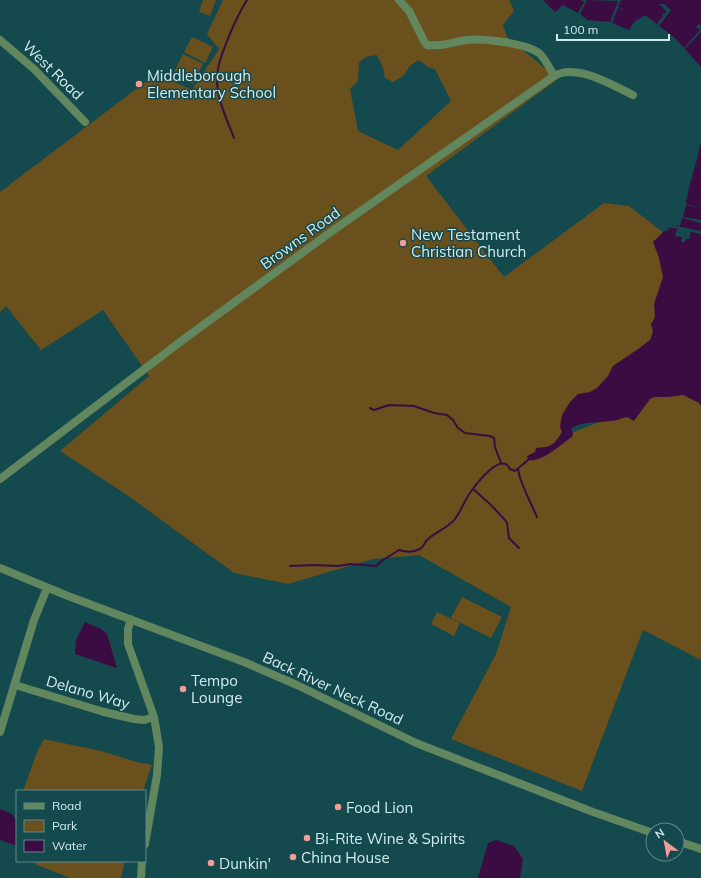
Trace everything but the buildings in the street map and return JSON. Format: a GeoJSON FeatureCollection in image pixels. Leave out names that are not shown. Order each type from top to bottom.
{"type":"FeatureCollection","features":[{"type":"Feature","properties":{"kind":"street"},"geometry":{"type":"LineString","coordinates":[[399,0],[409,11],[427,44],[441,46],[464,40],[476,39],[502,42],[525,47],[541,54],[554,76]]}},
{"type":"Feature","properties":{"kind":"street","name":"West Road"},"geometry":{"type":"LineString","coordinates":[[0,40],[34,69],[85,122]]}},
{"type":"Feature","properties":{"kind":"street","name":"Browns Road"},"geometry":{"type":"LineString","coordinates":[[0,479],[184,340],[336,229],[554,76],[565,72],[580,72],[632,95]]}},
{"type":"Feature","properties":{"kind":"street","name":"Back River Neck Road"},"geometry":{"type":"LineString","coordinates":[[0,568],[47,588],[264,671],[297,685],[416,743],[593,812],[645,830]]}},
{"type":"Feature","properties":{"kind":"street"},"geometry":{"type":"LineString","coordinates":[[0,732],[34,620],[47,588]]}},
{"type":"Feature","properties":{"kind":"street"},"geometry":{"type":"LineString","coordinates":[[131,619],[128,629],[128,644],[154,717],[158,734],[160,758],[146,838]]}},
{"type":"Feature","properties":{"kind":"street","name":"Delano Way"},"geometry":{"type":"LineString","coordinates":[[15,685],[134,720],[144,720],[154,717]]}},
{"type":"Feature","properties":{"kind":"street"},"geometry":{"type":"LineString","coordinates":[[685,844],[701,849]]}},
{"type":"Feature","properties":{"kind":"street"},"geometry":{"type":"LineString","coordinates":[[137,878],[141,865]]}},
{"type":"Feature","properties":{"kind":"street"},"geometry":{"type":"LineString","coordinates":[[141,865],[141,878]]}},
{"type":"Feature","properties":{"kind":"green space"},"geometry":{"type":"Polygon","coordinates":[[[203,0],[216,0],[210,16],[199,12],[203,0]]]}},
{"type":"Feature","properties":{"kind":"green space"},"geometry":{"type":"Polygon","coordinates":[[[223,0],[508,0],[510,1],[514,11],[503,25],[507,37],[558,79],[426,176],[504,277],[604,203],[629,206],[664,233],[665,277],[652,343],[561,437],[607,419],[656,387],[701,396],[701,660],[643,630],[582,791],[451,739],[496,654],[511,607],[419,555],[373,559],[288,584],[234,573],[127,495],[60,451],[149,376],[103,310],[41,350],[6,306],[0,312],[0,192],[156,74],[192,90],[219,49],[207,34],[223,0]],[[377,55],[366,57],[359,63],[358,81],[350,89],[358,131],[398,150],[451,101],[435,69],[428,67],[419,60],[411,65],[403,76],[393,82],[385,78],[383,68],[377,55]]]}},
{"type":"Feature","properties":{"kind":"green space"},"geometry":{"type":"Polygon","coordinates":[[[192,37],[213,47],[205,63],[184,52],[192,37]]]}},
{"type":"Feature","properties":{"kind":"green space"},"geometry":{"type":"Polygon","coordinates":[[[183,54],[203,64],[193,84],[173,74],[183,54]]]}},
{"type":"Feature","properties":{"kind":"green space"},"geometry":{"type":"Polygon","coordinates":[[[462,597],[502,617],[491,638],[451,618],[462,597]]]}},
{"type":"Feature","properties":{"kind":"green space"},"geometry":{"type":"Polygon","coordinates":[[[437,612],[460,623],[454,636],[431,624],[437,612]]]}},
{"type":"Feature","properties":{"kind":"green space"},"geometry":{"type":"Polygon","coordinates":[[[44,739],[101,751],[152,765],[143,790],[23,790],[37,752],[44,739]]]}},
{"type":"Feature","properties":{"kind":"green space"},"geometry":{"type":"Polygon","coordinates":[[[36,862],[125,862],[121,878],[70,878],[35,864],[36,862]]]}},
{"type":"Feature","properties":{"kind":"water"},"geometry":{"type":"Polygon","coordinates":[[[543,0],[581,0],[584,2],[578,13],[563,5],[555,12],[543,0]]]}},
{"type":"Feature","properties":{"kind":"water"},"geometry":{"type":"Polygon","coordinates":[[[587,0],[618,1],[610,22],[587,20],[580,14],[587,0]]]}},
{"type":"Feature","properties":{"kind":"water"},"geometry":{"type":"Polygon","coordinates":[[[621,0],[701,0],[701,26],[699,24],[696,27],[700,30],[684,48],[674,37],[659,26],[671,10],[664,4],[659,4],[666,12],[664,14],[662,12],[663,16],[657,24],[645,15],[634,22],[629,30],[612,23],[618,8],[628,11],[618,7],[621,0]]]}},
{"type":"Feature","properties":{"kind":"water"},"geometry":{"type":"Polygon","coordinates":[[[701,32],[701,67],[685,49],[701,32]]]}},
{"type":"Feature","properties":{"kind":"water"},"geometry":{"type":"Polygon","coordinates":[[[700,145],[701,208],[686,204],[686,198],[690,199],[687,197],[689,188],[692,188],[689,187],[692,177],[695,178],[692,176],[695,166],[700,167],[695,165],[698,156],[700,156],[698,155],[700,145]]]}},
{"type":"Feature","properties":{"kind":"water"},"geometry":{"type":"Polygon","coordinates":[[[686,205],[701,208],[701,220],[683,217],[686,205]]]}},
{"type":"Feature","properties":{"kind":"water"},"geometry":{"type":"Polygon","coordinates":[[[682,218],[701,223],[701,231],[671,225],[680,226],[682,218]]]}},
{"type":"Feature","properties":{"kind":"water"},"geometry":{"type":"Polygon","coordinates":[[[669,227],[679,229],[677,229],[675,236],[682,237],[681,242],[685,242],[686,239],[689,239],[691,232],[701,234],[701,406],[699,403],[683,395],[655,397],[650,399],[634,421],[627,417],[613,421],[575,426],[571,429],[573,434],[572,437],[545,456],[539,459],[528,460],[527,456],[535,452],[536,448],[549,446],[557,440],[562,432],[560,427],[562,415],[570,402],[578,394],[590,392],[597,388],[608,376],[613,366],[650,340],[653,332],[651,324],[655,317],[654,304],[663,277],[659,258],[653,242],[664,231],[667,231],[668,228],[671,231],[669,227]]]}},
{"type":"Feature","properties":{"kind":"water"},"geometry":{"type":"Polygon","coordinates":[[[85,622],[101,629],[107,634],[117,668],[75,654],[76,640],[85,622]]]}},
{"type":"Feature","properties":{"kind":"water"},"geometry":{"type":"Polygon","coordinates":[[[0,809],[12,814],[16,820],[16,846],[0,840],[0,809]]]}},
{"type":"Feature","properties":{"kind":"water"},"geometry":{"type":"Polygon","coordinates":[[[496,840],[514,846],[523,859],[520,878],[478,878],[488,843],[496,840]]]}},
{"type":"Feature","properties":{"kind":"waterway"},"geometry":{"type":"LineString","coordinates":[[234,138],[221,104],[217,87],[217,78],[224,48],[235,22],[247,0]]}},
{"type":"Feature","properties":{"kind":"waterway"},"geometry":{"type":"LineString","coordinates":[[370,408],[374,410],[389,405],[414,406],[434,413],[447,415],[453,420],[458,428],[465,433],[490,436],[494,438],[495,447],[501,463]]}},
{"type":"Feature","properties":{"kind":"waterway"},"geometry":{"type":"LineString","coordinates":[[290,566],[338,566],[351,564],[376,566],[399,550],[409,552],[420,549],[430,537],[449,525],[455,519],[467,497],[479,481],[490,470],[496,466],[506,464],[510,469],[515,471],[528,460]]}},
{"type":"Feature","properties":{"kind":"waterway"},"geometry":{"type":"LineString","coordinates":[[518,469],[520,478],[537,517]]}},
{"type":"Feature","properties":{"kind":"waterway"},"geometry":{"type":"LineString","coordinates":[[473,489],[505,520],[507,523],[509,538],[519,548]]}},
{"type":"Feature","properties":{"kind":"place","name":"Middleborough Elementary School"},"geometry":{"type":"Point","coordinates":[139,84]}},
{"type":"Feature","properties":{"kind":"place","name":"New Testament Christian Church"},"geometry":{"type":"Point","coordinates":[403,243]}},
{"type":"Feature","properties":{"kind":"place","name":"Tempo Lounge"},"geometry":{"type":"Point","coordinates":[183,689]}},
{"type":"Feature","properties":{"kind":"place","name":"Food Lion"},"geometry":{"type":"Point","coordinates":[338,807]}},
{"type":"Feature","properties":{"kind":"place","name":"Bi-Rite Wine & Spirits"},"geometry":{"type":"Point","coordinates":[307,838]}},
{"type":"Feature","properties":{"kind":"place","name":"China House"},"geometry":{"type":"Point","coordinates":[293,857]}},
{"type":"Feature","properties":{"kind":"place","name":"Dunkin'"},"geometry":{"type":"Point","coordinates":[211,863]}}]}
